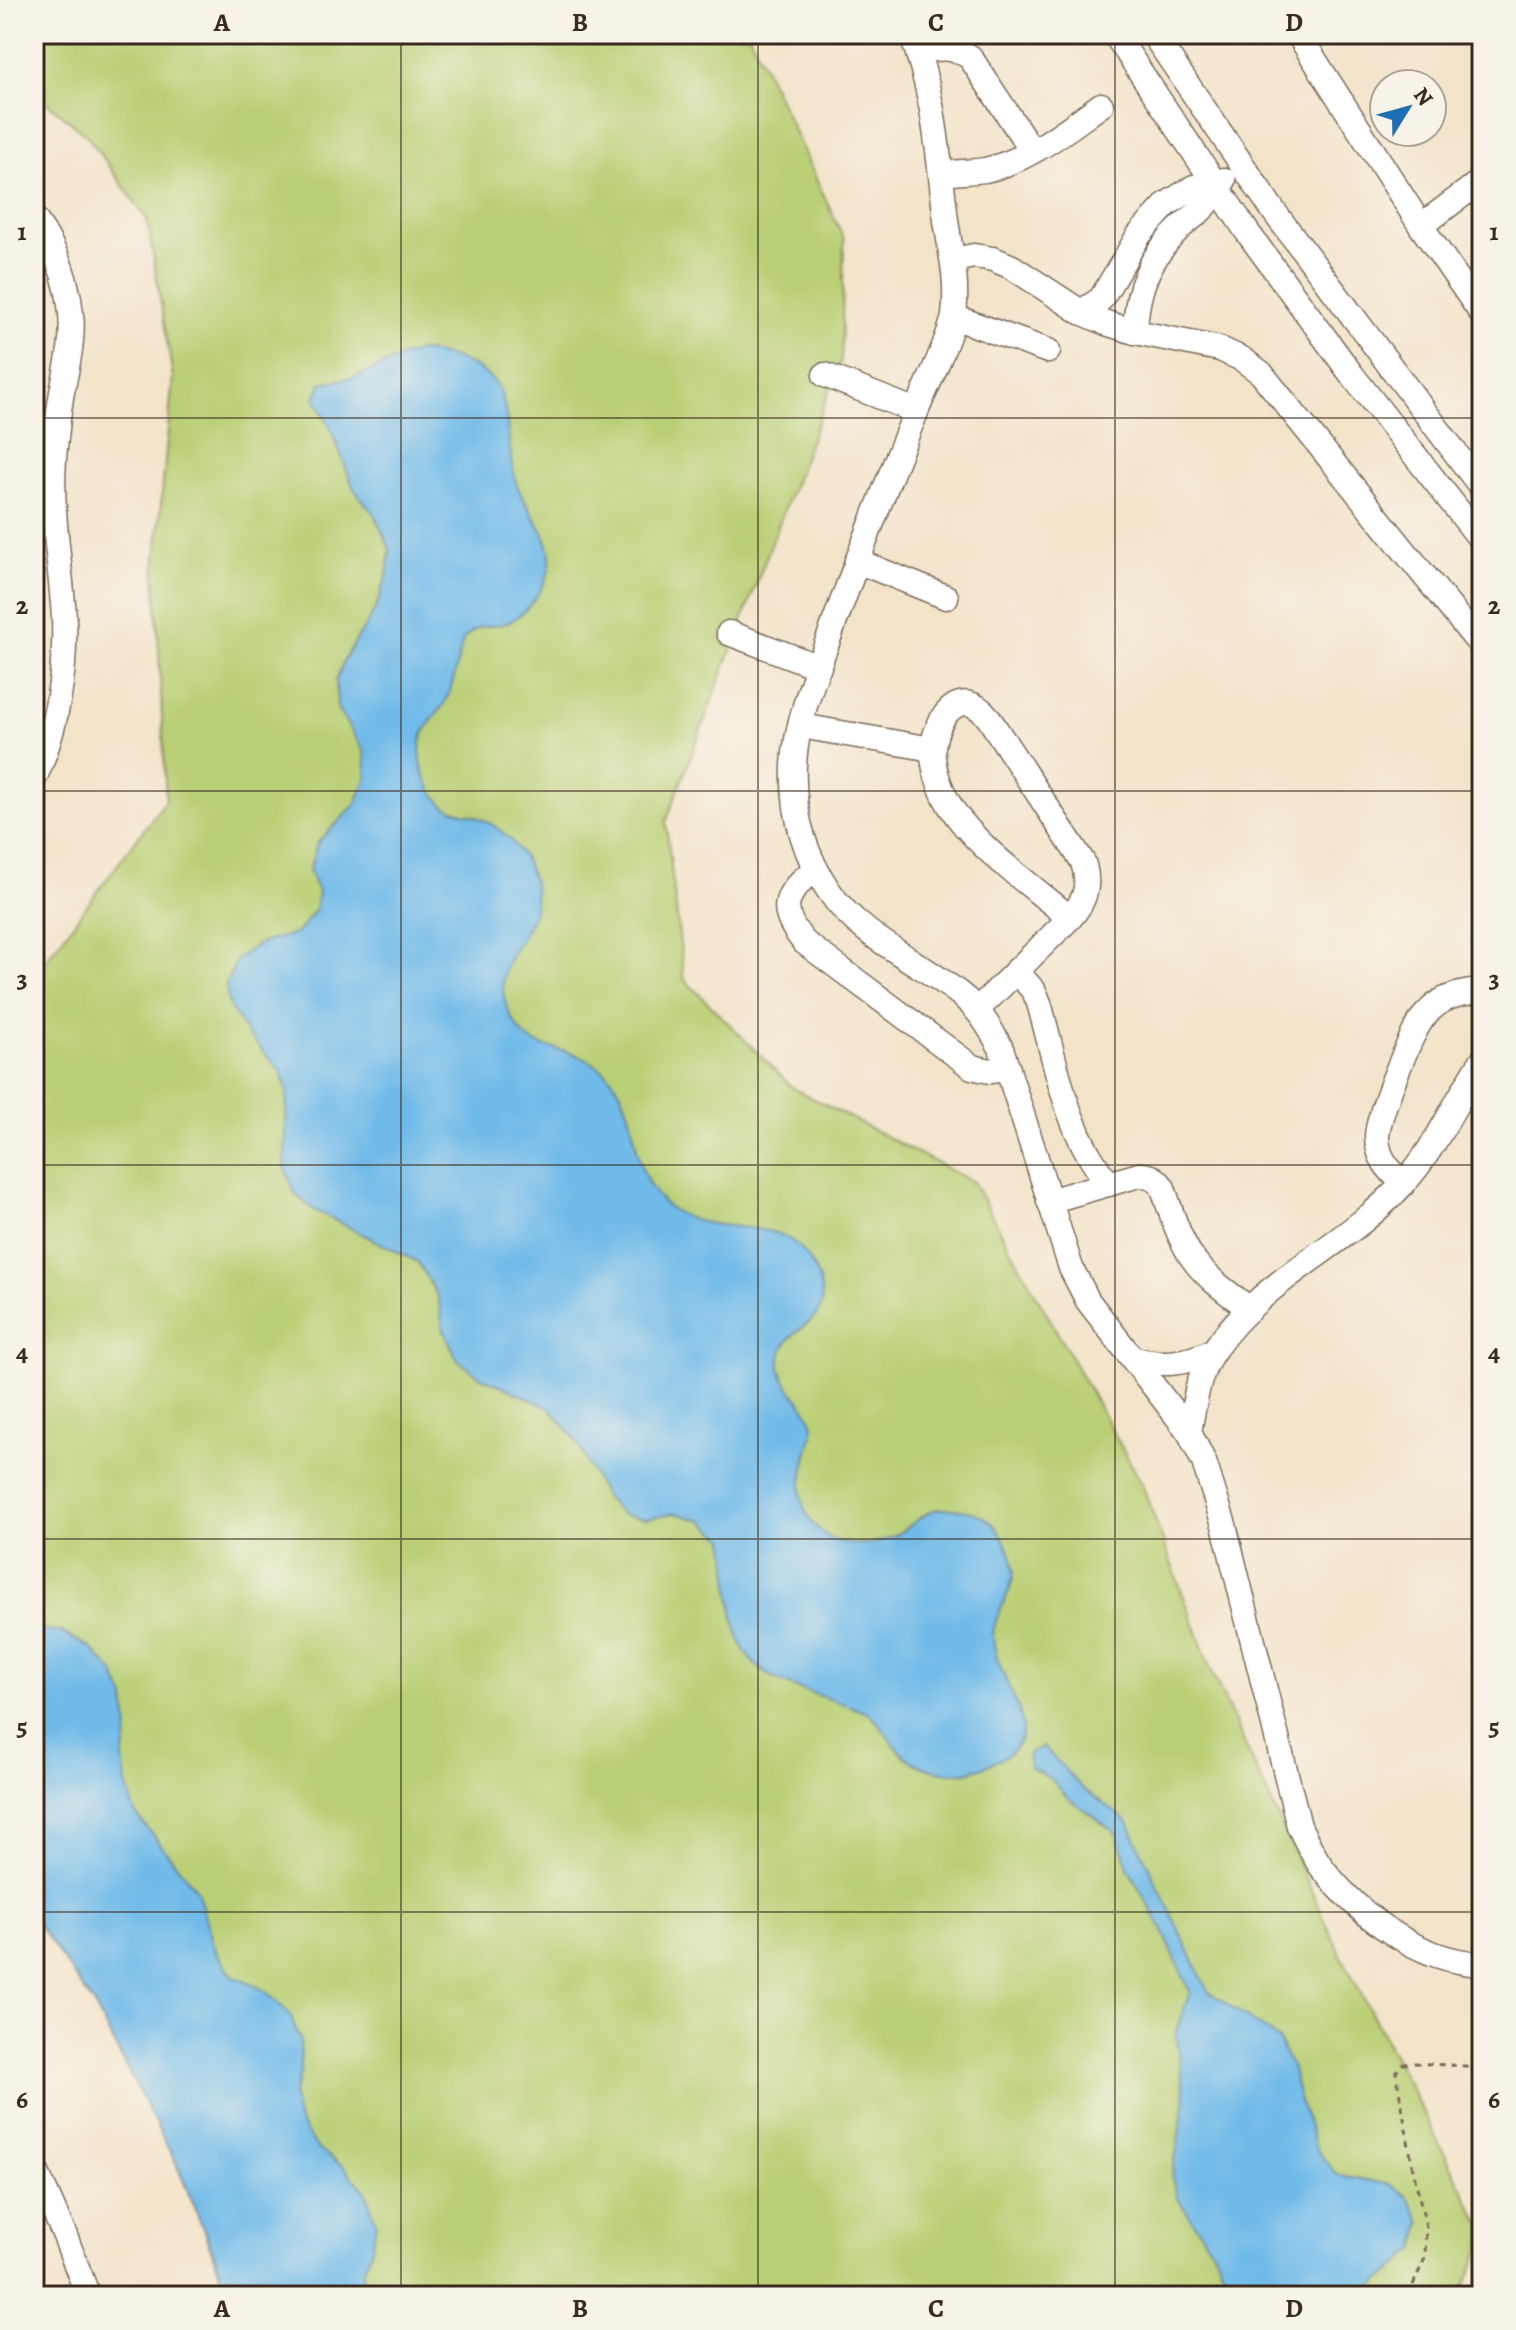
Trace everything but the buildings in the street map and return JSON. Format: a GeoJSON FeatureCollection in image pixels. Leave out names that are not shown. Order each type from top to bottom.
{"type":"FeatureCollection","features":[{"type":"Feature","properties":{"kind":"street"},"geometry":{"type":"LineString","coordinates":[[1115,34],[1216,186],[1361,387],[1482,541]]}},
{"type":"Feature","properties":{"kind":"street"},"geometry":{"type":"LineString","coordinates":[[1153,34],[1243,168],[1482,488]]}},
{"type":"Feature","properties":{"kind":"street"},"geometry":{"type":"LineString","coordinates":[[1298,34],[1421,226],[1482,314]]}},
{"type":"Feature","properties":{"kind":"street"},"geometry":{"type":"LineString","coordinates":[[1032,151],[970,57],[958,49],[914,43],[932,105],[957,288],[954,317],[857,561],[801,726],[794,762],[794,799],[801,835],[815,869],[851,917],[955,990],[977,1010],[990,1028],[1008,1069],[1071,1268],[1088,1301],[1110,1332],[1189,1432],[1216,1493],[1299,1826],[1321,1866],[1350,1901],[1386,1929],[1427,1951],[1471,1964],[1482,1964]]}},
{"type":"Feature","properties":{"kind":"street"},"geometry":{"type":"LineString","coordinates":[[941,174],[986,169],[1032,151],[1101,105]]}},
{"type":"Feature","properties":{"kind":"street"},"geometry":{"type":"LineString","coordinates":[[1135,332],[1140,287],[1138,260],[1152,219],[1192,202],[1205,185],[1216,186],[1243,168]]}},
{"type":"Feature","properties":{"kind":"street"},"geometry":{"type":"LineString","coordinates":[[1421,226],[1482,180]]}},
{"type":"Feature","properties":{"kind":"street"},"geometry":{"type":"LineString","coordinates":[[34,218],[62,269],[72,318],[53,479],[64,620],[63,658],[54,721],[34,779]]}},
{"type":"Feature","properties":{"kind":"street"},"geometry":{"type":"LineString","coordinates":[[954,260],[974,256],[993,259],[1012,267],[1081,312],[1135,332],[1220,349],[1242,359],[1261,373],[1482,647]]}},
{"type":"Feature","properties":{"kind":"street"},"geometry":{"type":"LineString","coordinates":[[1081,312],[1101,299],[1138,260]]}},
{"type":"Feature","properties":{"kind":"street"},"geometry":{"type":"LineString","coordinates":[[954,317],[1048,351]]}},
{"type":"Feature","properties":{"kind":"street"},"geometry":{"type":"LineString","coordinates":[[825,375],[916,411]]}},
{"type":"Feature","properties":{"kind":"street"},"geometry":{"type":"LineString","coordinates":[[857,561],[946,597]]}},
{"type":"Feature","properties":{"kind":"street"},"geometry":{"type":"LineString","coordinates":[[729,633],[819,667]]}},
{"type":"Feature","properties":{"kind":"street"},"geometry":{"type":"LineString","coordinates":[[977,1010],[1070,918],[1080,907],[1087,892],[1087,877],[1083,862],[981,708],[970,703],[958,704],[948,710],[932,749],[937,776],[948,803],[967,829],[1070,918]]}},
{"type":"Feature","properties":{"kind":"street"},"geometry":{"type":"LineString","coordinates":[[801,726],[932,749]]}},
{"type":"Feature","properties":{"kind":"street"},"geometry":{"type":"LineString","coordinates":[[815,869],[790,892],[787,910],[792,928],[804,942],[972,1067],[990,1071],[1008,1069]]}},
{"type":"Feature","properties":{"kind":"street"},"geometry":{"type":"LineString","coordinates":[[1016,971],[1034,991],[1039,1003],[1081,1146],[1109,1184]]}},
{"type":"Feature","properties":{"kind":"street"},"geometry":{"type":"LineString","coordinates":[[1404,1183],[1389,1171],[1380,1156],[1377,1137],[1380,1119],[1412,1038],[1423,1018],[1439,1003],[1459,994],[1482,991]]}},
{"type":"Feature","properties":{"kind":"street"},"geometry":{"type":"LineString","coordinates":[[1189,1432],[1202,1377],[1213,1351],[1250,1309],[1304,1262],[1371,1215],[1404,1183],[1426,1155],[1482,1061]]}},
{"type":"Feature","properties":{"kind":"street"},"geometry":{"type":"LineString","coordinates":[[1049,1201],[1139,1175],[1149,1175],[1158,1180],[1184,1248],[1195,1265],[1209,1280],[1250,1309]]}},
{"type":"Feature","properties":{"kind":"street"},"geometry":{"type":"LineString","coordinates":[[1134,1359],[1154,1364],[1175,1364],[1213,1351]]}},
{"type":"Feature","properties":{"kind":"street"},"geometry":{"type":"LineString","coordinates":[[34,2166],[88,2296]]}},
{"type":"Feature","properties":{"kind":"path"},"geometry":{"type":"LineString","coordinates":[[1408,2296],[1425,2258],[1426,2227],[1396,2072],[1403,2064],[1414,2063],[1482,2067]]}},
{"type":"Feature","properties":{"kind":"green space"},"geometry":{"type":"Polygon","coordinates":[[[34,34],[749,34],[844,239],[841,360],[666,822],[684,979],[793,1088],[973,1182],[1141,1482],[1211,1670],[1338,1949],[1482,2226],[1482,2247],[1460,2296],[227,2296],[185,2183],[133,2075],[94,2005],[34,1918],[34,976],[166,800],[155,568],[173,377],[147,219],[87,136],[34,92],[34,34]]]}},
{"type":"Feature","properties":{"kind":"water"},"geometry":{"type":"Polygon","coordinates":[[[420,351],[461,360],[480,370],[496,384],[506,415],[515,480],[544,535],[550,558],[543,586],[522,613],[505,624],[479,628],[464,638],[447,699],[425,730],[420,749],[426,779],[441,802],[484,820],[501,831],[515,845],[530,872],[535,907],[531,921],[504,972],[503,987],[508,1009],[519,1030],[530,1040],[581,1057],[612,1079],[628,1111],[646,1179],[670,1208],[689,1218],[709,1223],[768,1231],[786,1237],[801,1249],[814,1268],[822,1301],[818,1312],[786,1343],[780,1364],[786,1383],[805,1409],[813,1427],[802,1481],[803,1502],[812,1523],[829,1538],[849,1544],[869,1544],[898,1534],[932,1511],[950,1509],[982,1516],[1001,1534],[1010,1552],[1014,1573],[995,1624],[993,1638],[1022,1728],[1020,1740],[1014,1749],[976,1770],[951,1773],[926,1768],[904,1755],[869,1714],[783,1682],[759,1668],[742,1647],[737,1633],[725,1539],[702,1521],[675,1513],[646,1519],[621,1514],[604,1496],[576,1440],[550,1408],[479,1376],[457,1359],[443,1328],[438,1297],[418,1262],[314,1210],[295,1194],[285,1167],[287,1092],[281,1071],[248,1035],[229,1006],[226,984],[238,958],[260,943],[297,933],[315,910],[318,892],[309,871],[317,843],[355,805],[367,777],[364,751],[337,708],[336,681],[344,660],[375,610],[387,576],[390,549],[375,516],[354,489],[329,424],[315,399],[321,383],[357,377],[420,351]]]}},
{"type":"Feature","properties":{"kind":"water"},"geometry":{"type":"Polygon","coordinates":[[[34,1628],[61,1632],[91,1648],[114,1673],[125,1699],[128,1729],[123,1758],[135,1813],[197,1890],[215,1951],[233,1976],[264,1990],[289,2013],[300,2039],[301,2071],[293,2095],[299,2122],[318,2149],[344,2167],[366,2192],[376,2222],[372,2248],[363,2271],[364,2296],[227,2296],[214,2255],[178,2167],[93,2003],[34,1918],[34,1628]]]}},
{"type":"Feature","properties":{"kind":"water"},"geometry":{"type":"Polygon","coordinates":[[[1043,1746],[1081,1787],[1127,1821],[1208,1991],[1278,2039],[1291,2066],[1317,2150],[1336,2174],[1391,2185],[1408,2197],[1421,2222],[1416,2249],[1362,2296],[1233,2296],[1218,2259],[1177,2197],[1172,2178],[1185,2100],[1176,2031],[1190,1992],[1162,1929],[1129,1870],[1116,1833],[1068,1798],[1052,1780],[1031,1768],[1028,1754],[1043,1746]]]}}]}
